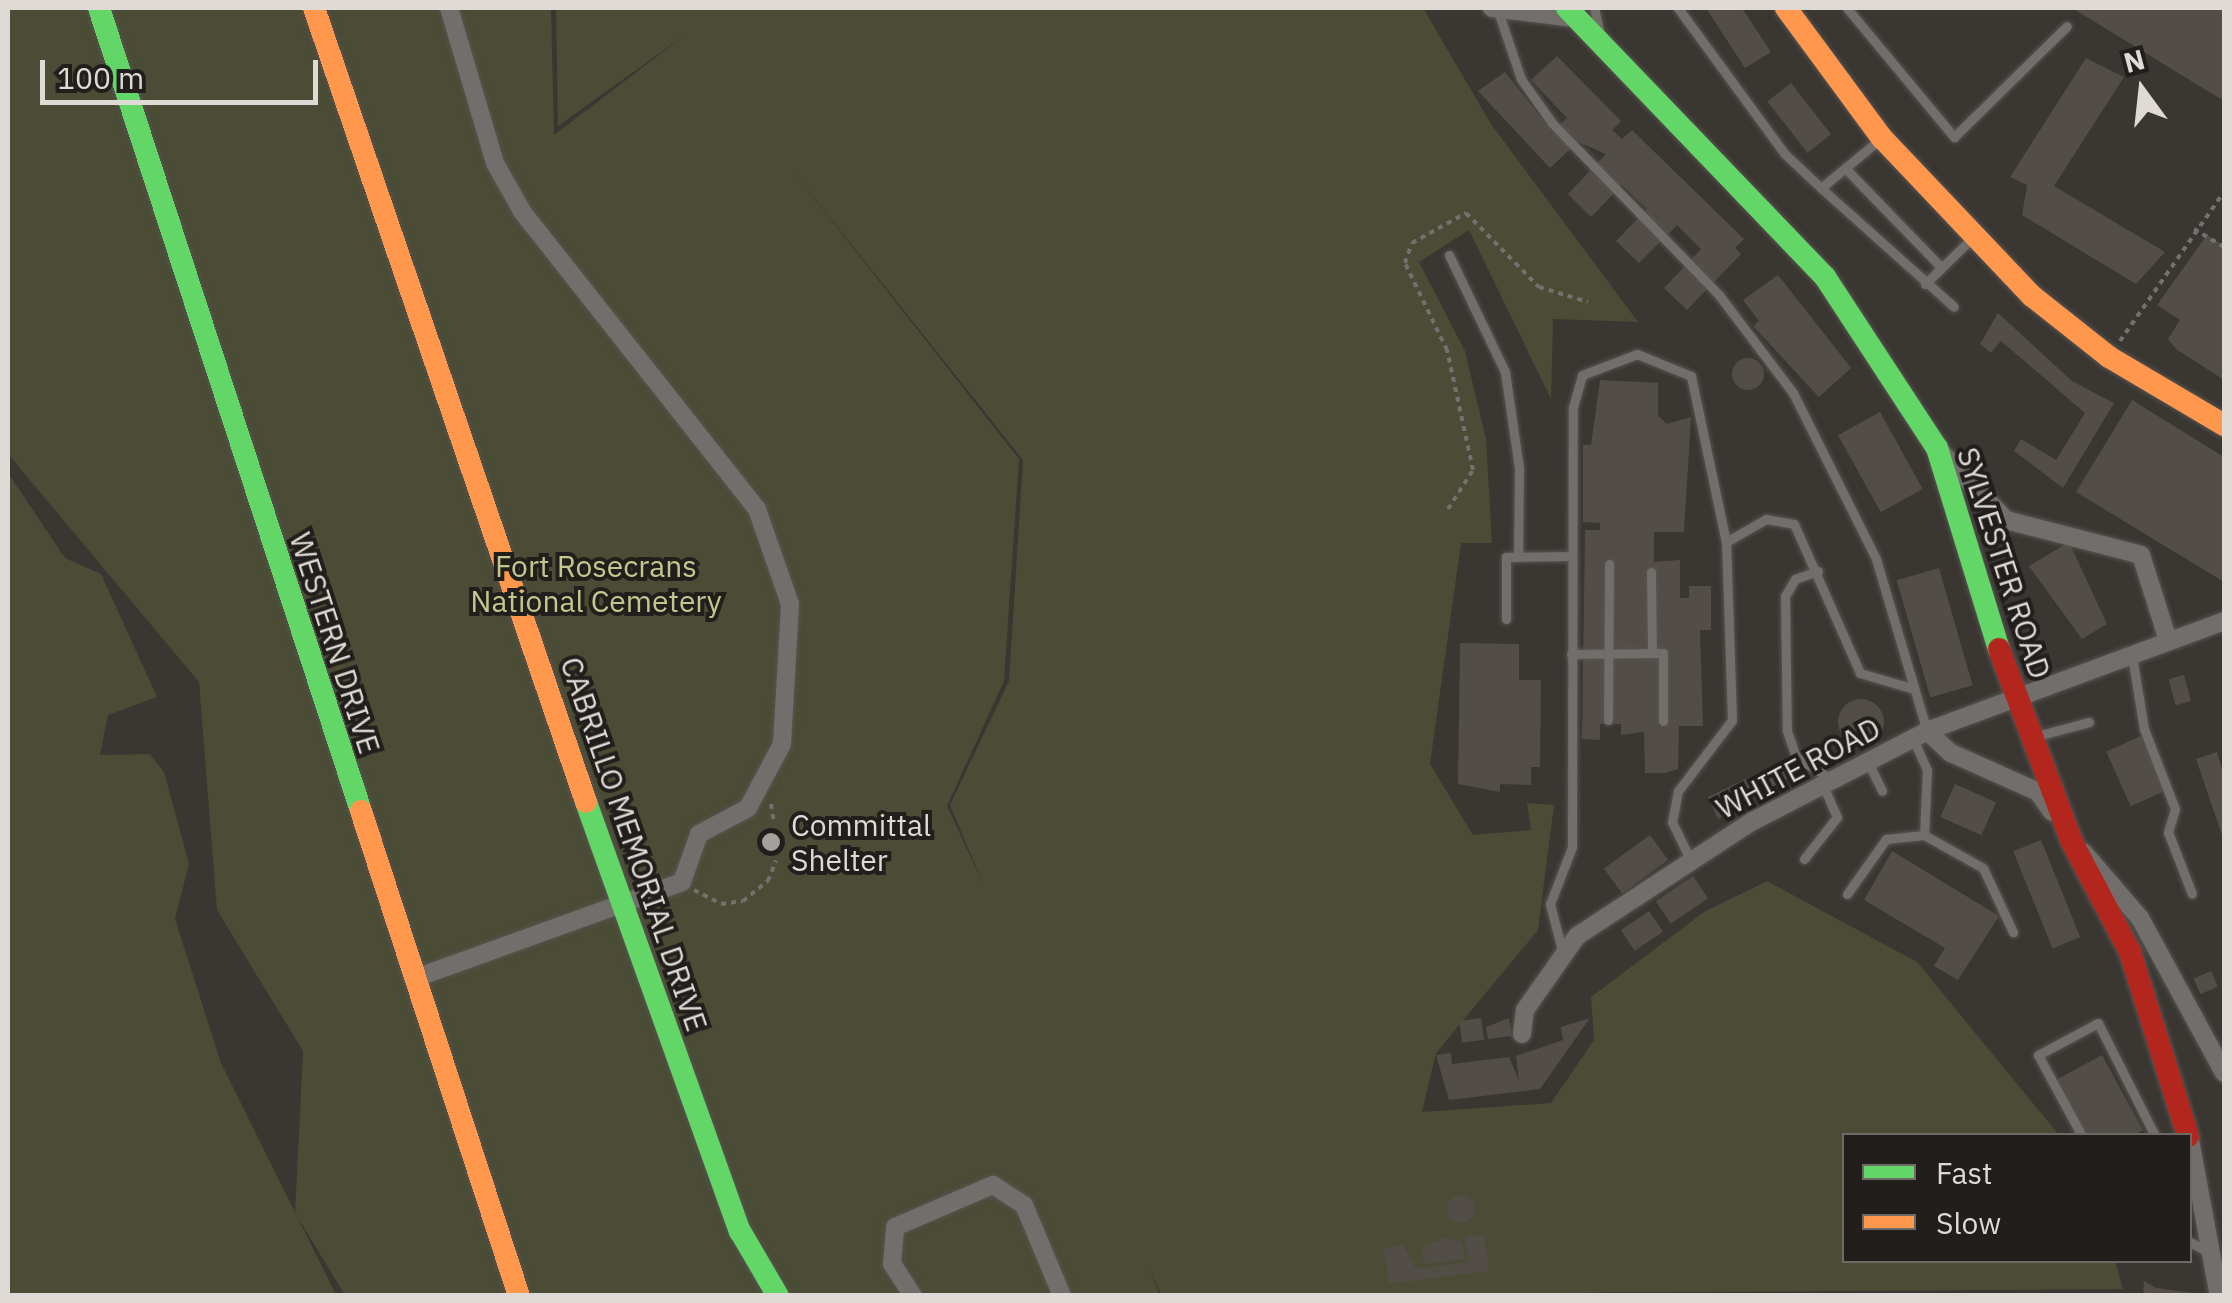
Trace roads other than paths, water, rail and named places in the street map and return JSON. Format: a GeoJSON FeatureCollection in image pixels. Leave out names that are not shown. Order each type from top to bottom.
{"type":"FeatureCollection","features":[{"type":"Feature","properties":{"kind":"street","name":"WESTERN DRIVE"},"geometry":{"type":"LineString","coordinates":[[99,8],[518,1296]]}},
{"type":"Feature","properties":{"kind":"street","name":"CABRILLO MEMORIAL DRIVE"},"geometry":{"type":"LineString","coordinates":[[314,8],[622,907],[740,1231],[778,1296]]}},
{"type":"Feature","properties":{"kind":"street"},"geometry":{"type":"LineString","coordinates":[[413,979],[622,907],[682,882],[699,834],[748,808],[782,744],[790,604],[779,561],[757,509],[522,211],[495,163],[449,8]]}},
{"type":"Feature","properties":{"kind":"street"},"geometry":{"type":"LineString","coordinates":[[1786,8],[1882,138],[1974,236],[2109,357],[2224,426]]}},
{"type":"Feature","properties":{"kind":"street"},"geometry":{"type":"LineString","coordinates":[[1495,11],[1578,11]]}},
{"type":"Feature","properties":{"kind":"street","name":"SYLVESTER ROAD"},"geometry":{"type":"LineString","coordinates":[[1578,11],[1603,48],[1825,278],[1937,448],[2014,696],[2072,842],[2130,952],[2187,1133]]}},
{"type":"Feature","properties":{"kind":"street"},"geometry":{"type":"LineString","coordinates":[[1937,448],[2006,520],[2141,555],[2168,640]]}},
{"type":"Feature","properties":{"kind":"street","name":"WHITE ROAD"},"geometry":{"type":"LineString","coordinates":[[1522,1034],[1525,1010],[1563,954],[1690,859],[1827,781],[1920,734],[2224,621]]}},
{"type":"Feature","properties":{"kind":"street","name":"SYLVESTER ROAD"},"geometry":{"type":"LineString","coordinates":[[1920,734],[1951,753],[2038,792],[2072,842]]}},
{"type":"Feature","properties":{"kind":"street"},"geometry":{"type":"LineString","coordinates":[[2072,842],[2140,918],[2224,1073]]}},
{"type":"Feature","properties":{"kind":"street","name":"SYLVESTER ROAD"},"geometry":{"type":"LineString","coordinates":[[2192,1152],[2214,1252],[2219,1296]]}},
{"type":"Feature","properties":{"kind":"street"},"geometry":{"type":"LineString","coordinates":[[913,1296],[892,1264],[895,1227],[994,1185],[1024,1205],[1062,1296]]}},
{"type":"Feature","properties":{"kind":"lane"},"geometry":{"type":"LineString","coordinates":[[1678,8],[1785,154],[1954,308]]}},
{"type":"Feature","properties":{"kind":"lane"},"geometry":{"type":"LineString","coordinates":[[1847,8],[1954,137],[2067,26]]}},
{"type":"Feature","properties":{"kind":"lane"},"geometry":{"type":"LineString","coordinates":[[1495,11],[1521,80],[1552,123],[1719,295],[1793,393],[1876,559],[1914,690],[1927,770],[1924,835]]}},
{"type":"Feature","properties":{"kind":"lane"},"geometry":{"type":"LineString","coordinates":[[1821,188],[1882,138]]}},
{"type":"Feature","properties":{"kind":"lane"},"geometry":{"type":"LineString","coordinates":[[1845,168],[1942,268]]}},
{"type":"Feature","properties":{"kind":"lane"},"geometry":{"type":"LineString","coordinates":[[1925,284],[1974,236]]}},
{"type":"Feature","properties":{"kind":"lane"},"geometry":{"type":"LineString","coordinates":[[1449,254],[1504,372],[1519,468],[1518,557]]}},
{"type":"Feature","properties":{"kind":"lane"},"geometry":{"type":"LineString","coordinates":[[1563,954],[1550,904],[1572,847],[1573,408],[1582,375],[1637,354],[1691,376],[1726,542],[1732,720],[1678,791],[1672,822],[1690,859]]}},
{"type":"Feature","properties":{"kind":"lane"},"geometry":{"type":"LineString","coordinates":[[1726,542],[1766,519],[1794,524],[1860,673],[1914,690]]}},
{"type":"Feature","properties":{"kind":"lane"},"geometry":{"type":"LineString","coordinates":[[1506,619],[1506,557],[1572,556]]}},
{"type":"Feature","properties":{"kind":"lane"},"geometry":{"type":"LineString","coordinates":[[1608,720],[1609,564]]}},
{"type":"Feature","properties":{"kind":"lane"},"geometry":{"type":"LineString","coordinates":[[1804,859],[1837,817],[1827,781],[1796,757],[1788,731],[1785,596],[1796,579],[1818,571]]}},
{"type":"Feature","properties":{"kind":"lane"},"geometry":{"type":"LineString","coordinates":[[1651,572],[1652,653]]}},
{"type":"Feature","properties":{"kind":"lane"},"geometry":{"type":"LineString","coordinates":[[1571,654],[1663,652],[1663,721]]}},
{"type":"Feature","properties":{"kind":"lane"},"geometry":{"type":"LineString","coordinates":[[2132,654],[2144,728],[2175,809],[2168,832],[2192,894]]}},
{"type":"Feature","properties":{"kind":"lane"},"geometry":{"type":"LineString","coordinates":[[2030,738],[2089,722]]}},
{"type":"Feature","properties":{"kind":"lane"},"geometry":{"type":"LineString","coordinates":[[1867,760],[1882,791]]}},
{"type":"Feature","properties":{"kind":"lane"},"geometry":{"type":"LineString","coordinates":[[1848,894],[1886,839],[1924,835],[1983,868],[2013,932]]}},
{"type":"Feature","properties":{"kind":"lane"},"geometry":{"type":"LineString","coordinates":[[2080,1133],[2038,1055],[2098,1022],[2153,1123],[2155,1133]]}},
{"type":"Feature","properties":{"kind":"lane"},"geometry":{"type":"LineString","coordinates":[[2153,1123],[2180,1111]]}},
{"type":"Feature","properties":{"kind":"lane"},"geometry":{"type":"LineString","coordinates":[[2192,1245],[2200,1255],[2214,1252]]}},
{"type":"Feature","properties":{"kind":"place","name":"Committal Shelter"},"geometry":{"type":"Point","coordinates":[771,842]}},
{"type":"Feature","properties":{"kind":"park label","name":"Fort Rosecrans National Cemetery"},"geometry":{"type":"Point","coordinates":[596,583]}}]}
